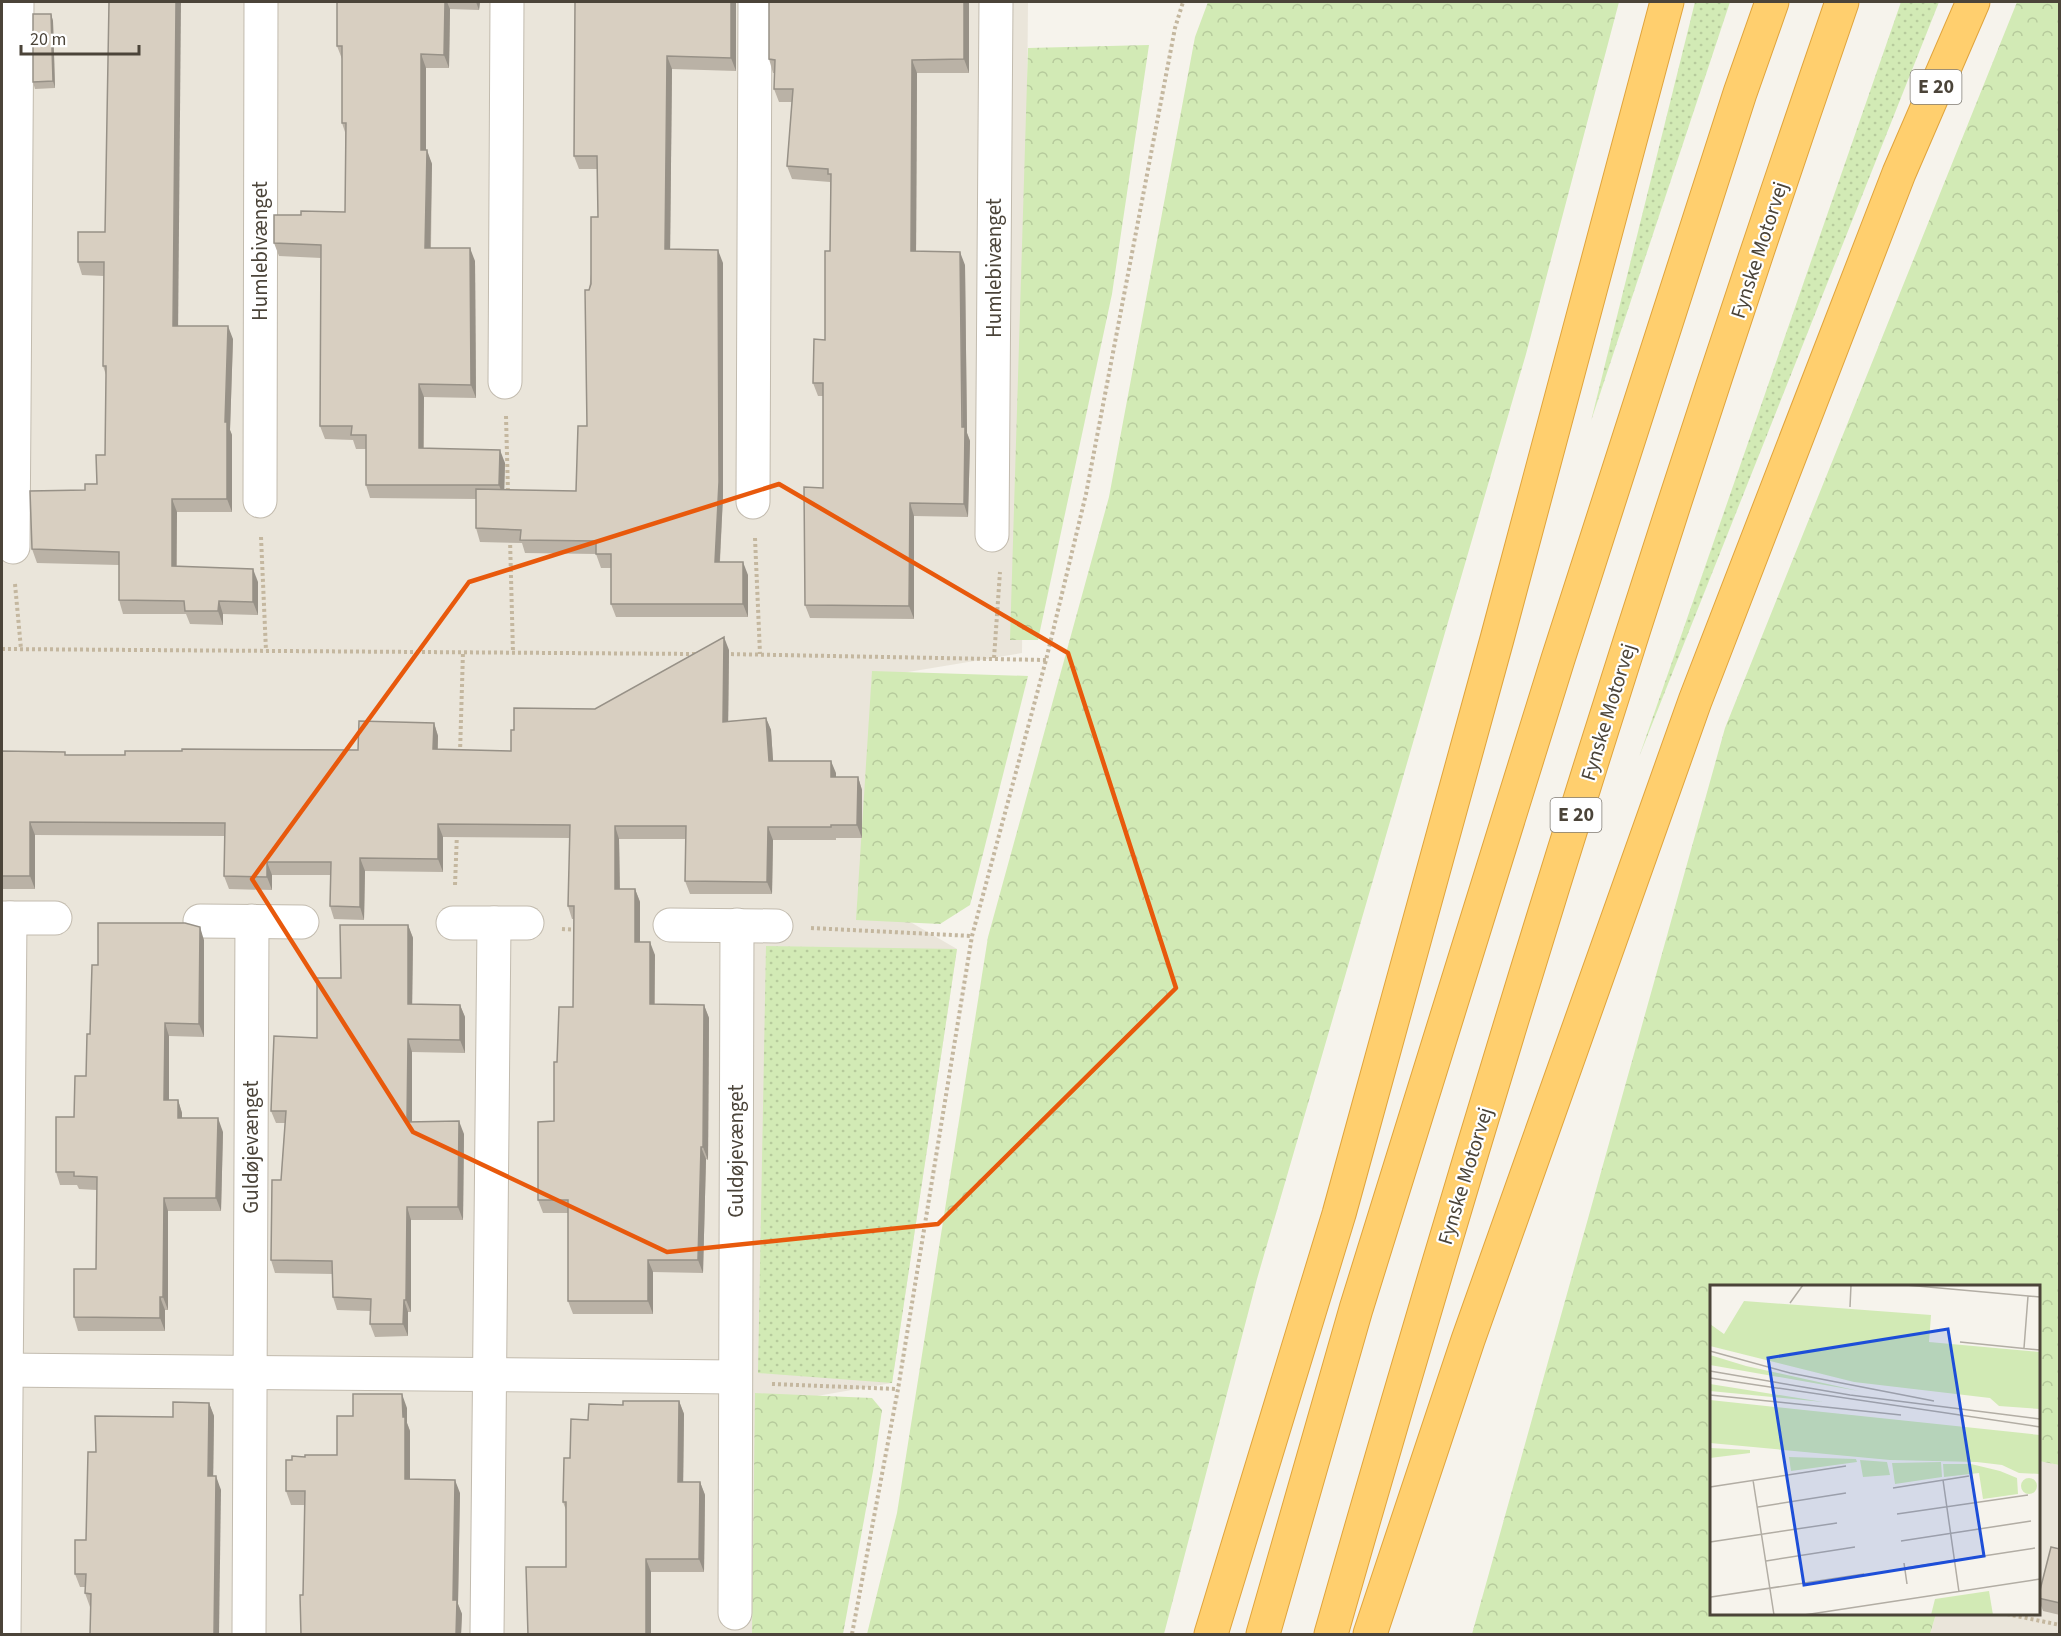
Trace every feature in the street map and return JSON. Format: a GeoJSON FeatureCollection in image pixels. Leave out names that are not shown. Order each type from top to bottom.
{"type":"FeatureCollection","features":[{"type":"Feature","properties":{"kind":"highway"},"geometry":{"type":"LineString","coordinates":[[1211,1635],[1340,1214],[1667,2]]}},
{"type":"Feature","properties":{"kind":"highway"},"geometry":{"type":"LineString","coordinates":[[1263,1635],[1356,1309],[1551,682],[1740,93],[1772,2]]}},
{"type":"Feature","properties":{"kind":"highway","name":"Fynske Motorvej"},"geometry":{"type":"LineString","coordinates":[[1331,1635],[1419,1324],[1619,676],[1800,123],[1842,2]]}},
{"type":"Feature","properties":{"kind":"highway","name":"E 20"},"geometry":{"type":"LineString","coordinates":[[1370,1635],[1468,1340],[1695,701],[1899,173],[1973,2]]}},
{"type":"Feature","properties":{"kind":"street"},"geometry":{"type":"LineString","coordinates":[[13,547],[17,2]]}},
{"type":"Feature","properties":{"kind":"street","name":"Humlebivænget"},"geometry":{"type":"LineString","coordinates":[[260,501],[261,2]]}},
{"type":"Feature","properties":{"kind":"street"},"geometry":{"type":"LineString","coordinates":[[505,382],[507,2]]}},
{"type":"Feature","properties":{"kind":"street"},"geometry":{"type":"LineString","coordinates":[[753,502],[754,2]]}},
{"type":"Feature","properties":{"kind":"street","name":"Humlebivænget"},"geometry":{"type":"LineString","coordinates":[[992,535],[996,2]]}},
{"type":"Feature","properties":{"kind":"street"},"geometry":{"type":"LineString","coordinates":[[4,1635],[6,918],[55,918]]}},
{"type":"Feature","properties":{"kind":"street"},"geometry":{"type":"LineString","coordinates":[[200,921],[302,921]]}},
{"type":"Feature","properties":{"kind":"street","name":"Guldøjevænget"},"geometry":{"type":"LineString","coordinates":[[249,1635],[252,921]]}},
{"type":"Feature","properties":{"kind":"street"},"geometry":{"type":"LineString","coordinates":[[453,923],[527,923]]}},
{"type":"Feature","properties":{"kind":"street"},"geometry":{"type":"LineString","coordinates":[[487,1635],[494,923]]}},
{"type":"Feature","properties":{"kind":"street"},"geometry":{"type":"LineString","coordinates":[[670,925],[776,926]]}},
{"type":"Feature","properties":{"kind":"street","name":"Guldøjevænget"},"geometry":{"type":"LineString","coordinates":[[735,1613],[737,925]]}},
{"type":"Feature","properties":{"kind":"street"},"geometry":{"type":"LineString","coordinates":[[4,1370],[735,1380]]}},
{"type":"Feature","properties":{"kind":"path"},"geometry":{"type":"LineString","coordinates":[[852,1635],[898,1389],[972,936],[1046,660],[1086,494],[1175,28],[1183,2]]}},
{"type":"Feature","properties":{"kind":"path"},"geometry":{"type":"LineString","coordinates":[[505,382],[509,500]]}},
{"type":"Feature","properties":{"kind":"path"},"geometry":{"type":"LineString","coordinates":[[260,501],[266,651]]}},
{"type":"Feature","properties":{"kind":"path"},"geometry":{"type":"LineString","coordinates":[[753,502],[760,654]]}},
{"type":"Feature","properties":{"kind":"path"},"geometry":{"type":"LineString","coordinates":[[510,535],[513,652]]}},
{"type":"Feature","properties":{"kind":"path"},"geometry":{"type":"LineString","coordinates":[[992,535],[1000,566],[994,658]]}},
{"type":"Feature","properties":{"kind":"path"},"geometry":{"type":"LineString","coordinates":[[13,547],[21,649]]}},
{"type":"Feature","properties":{"kind":"path"},"geometry":{"type":"LineString","coordinates":[[2,649],[701,654]]}},
{"type":"Feature","properties":{"kind":"path"},"geometry":{"type":"LineString","coordinates":[[459,758],[464,652]]}},
{"type":"Feature","properties":{"kind":"path"},"geometry":{"type":"LineString","coordinates":[[725,654],[1046,660]]}},
{"type":"Feature","properties":{"kind":"path"},"geometry":{"type":"LineString","coordinates":[[453,923],[457,829]]}},
{"type":"Feature","properties":{"kind":"path"},"geometry":{"type":"LineString","coordinates":[[527,923],[536,929],[580,930]]}},
{"type":"Feature","properties":{"kind":"path"},"geometry":{"type":"LineString","coordinates":[[776,926],[972,936]]}},
{"type":"Feature","properties":{"kind":"path"},"geometry":{"type":"LineString","coordinates":[[735,1380],[898,1389]]}},
{"type":"Feature","properties":{"kind":"path"},"geometry":{"type":"LineString","coordinates":[[2011,1615],[2060,1626]]}},
{"type":"Feature","properties":{"kind":"highlighted area"},"geometry":{"type":"Polygon","coordinates":[[[779,484],[1068,653],[1176,988],[938,1224],[667,1252],[413,1132],[252,879],[469,582],[779,484]]]}},
{"type":"Feature","properties":{"kind":"shaded area"},"geometry":{"type":"Polygon","coordinates":[[[2,2],[1028,2],[1022,653],[872,678],[860,893],[957,949],[892,1383],[788,1401],[771,1634],[2,1634],[2,2]]]}},
{"type":"Feature","properties":{"kind":"shaded area"},"geometry":{"type":"Polygon","coordinates":[[[2040,1461],[2059,1465],[2059,1634],[1930,1634],[1936,1615],[2040,1615],[2040,1461]]]}},
{"type":"Feature","properties":{"kind":"green space"},"geometry":{"type":"Polygon","coordinates":[[[1208,2],[1619,2],[1526,354],[1257,1279],[1164,1634],[867,1634],[897,1513],[988,937],[1109,497],[1195,37],[1208,2]]]}},
{"type":"Feature","properties":{"kind":"green space"},"geometry":{"type":"Polygon","coordinates":[[[1695,2],[1730,2],[1591,421],[1695,2]]]}},
{"type":"Feature","properties":{"kind":"green space"},"geometry":{"type":"Polygon","coordinates":[[[1901,2],[1939,2],[1639,757],[1901,2]]]}},
{"type":"Feature","properties":{"kind":"green space"},"geometry":{"type":"Polygon","coordinates":[[[2017,2],[2060,2],[2059,1465],[2040,1461],[2040,1285],[1710,1285],[1710,1615],[1936,1615],[1930,1634],[1472,1634],[1725,728],[2017,2]]]}},
{"type":"Feature","properties":{"kind":"green space"},"geometry":{"type":"Polygon","coordinates":[[[1149,45],[1112,294],[1038,640],[1010,640],[1028,48],[1149,45]]]}},
{"type":"Feature","properties":{"kind":"green space"},"geometry":{"type":"Polygon","coordinates":[[[872,671],[1028,676],[970,905],[940,924],[856,920],[872,671]]]}},
{"type":"Feature","properties":{"kind":"green space"},"geometry":{"type":"Polygon","coordinates":[[[766,946],[957,949],[892,1383],[758,1373],[766,946]]]}},
{"type":"Feature","properties":{"kind":"green space"},"geometry":{"type":"Polygon","coordinates":[[[755,1393],[872,1398],[882,1410],[843,1634],[752,1634],[755,1393]]]}},
{"type":"Feature","properties":{"kind":"building"},"geometry":{"type":"Polygon","coordinates":[[[109,2],[176,2],[173,326],[228,326],[225,422],[227,422],[227,499],[172,499],[172,566],[253,569],[253,602],[219,601],[218,611],[185,611],[184,601],[119,600],[119,552],[32,549],[30,491],[85,490],[85,484],[97,484],[96,455],[105,455],[104,262],[78,262],[78,232],[105,232],[109,2]]]}},
{"type":"Feature","properties":{"kind":"building"},"geometry":{"type":"Polygon","coordinates":[[[337,2],[445,2],[444,55],[421,54],[421,150],[427,150],[425,248],[470,248],[471,385],[419,384],[419,448],[500,450],[499,485],[366,485],[366,435],[351,435],[352,426],[320,426],[321,245],[274,243],[274,215],[301,215],[301,211],[345,212],[346,123],[342,123],[342,46],[337,46],[337,2]]]}},
{"type":"Feature","properties":{"kind":"building"},"geometry":{"type":"Polygon","coordinates":[[[575,2],[731,2],[731,58],[667,56],[665,249],[718,250],[719,482],[715,562],[743,562],[743,604],[611,604],[611,554],[596,554],[596,541],[520,540],[521,530],[476,528],[476,489],[576,491],[578,426],[587,426],[585,290],[589,290],[591,284],[591,217],[598,217],[597,156],[574,156],[575,2]]]}},
{"type":"Feature","properties":{"kind":"building"},"geometry":{"type":"Polygon","coordinates":[[[769,2],[964,2],[964,59],[912,60],[911,251],[960,252],[962,427],[965,427],[964,504],[910,503],[909,606],[805,605],[804,487],[823,488],[823,383],[813,383],[814,339],[825,340],[825,251],[830,251],[831,174],[828,174],[828,169],[787,166],[793,89],[774,89],[775,60],[769,59],[769,2]]]}},
{"type":"Feature","properties":{"kind":"building"},"geometry":{"type":"Polygon","coordinates":[[[33,14],[51,14],[53,81],[33,82],[33,14]]]}},
{"type":"Feature","properties":{"kind":"building"},"geometry":{"type":"Polygon","coordinates":[[[724,637],[723,722],[766,718],[769,761],[831,761],[831,777],[858,777],[857,825],[768,827],[767,882],[685,881],[686,826],[615,826],[615,889],[635,889],[635,942],[650,942],[650,1004],[704,1005],[703,1147],[701,1147],[698,1260],[648,1260],[648,1301],[568,1301],[568,1200],[538,1200],[538,1122],[554,1121],[554,1062],[557,1062],[559,1007],[573,1007],[574,906],[568,906],[570,825],[438,824],[438,859],[360,858],[360,907],[330,906],[331,862],[267,862],[267,877],[224,876],[225,823],[30,822],[30,876],[2,876],[2,751],[65,752],[65,755],[125,755],[125,751],[182,751],[182,749],[358,750],[359,721],[434,723],[433,749],[511,751],[514,708],[595,709],[724,637]]]}},
{"type":"Feature","properties":{"kind":"building"},"geometry":{"type":"Polygon","coordinates":[[[98,923],[185,923],[200,927],[199,1024],[165,1023],[164,1100],[178,1100],[178,1118],[218,1118],[216,1198],[164,1198],[163,1297],[160,1297],[160,1318],[74,1317],[74,1269],[96,1269],[97,1177],[74,1176],[74,1172],[56,1172],[56,1117],[74,1117],[75,1076],[86,1076],[92,965],[98,965],[98,923]]]}},
{"type":"Feature","properties":{"kind":"building"},"geometry":{"type":"Polygon","coordinates":[[[340,925],[408,925],[408,1004],[460,1005],[460,1040],[408,1039],[407,1122],[459,1121],[458,1207],[407,1207],[406,1300],[404,1300],[403,1324],[370,1324],[371,1299],[333,1297],[332,1261],[271,1260],[272,1180],[281,1180],[286,1111],[271,1111],[274,1036],[317,1038],[317,978],[341,978],[340,925]]]}},
{"type":"Feature","properties":{"kind":"building"},"geometry":{"type":"Polygon","coordinates":[[[353,1394],[402,1394],[403,1417],[405,1417],[405,1479],[455,1480],[453,1600],[457,1600],[456,1635],[301,1635],[300,1595],[303,1595],[305,1491],[286,1491],[286,1460],[292,1460],[292,1456],[337,1455],[337,1416],[353,1416],[353,1394]]]}},
{"type":"Feature","properties":{"kind":"building"},"geometry":{"type":"Polygon","coordinates":[[[623,1401],[679,1401],[678,1482],[700,1482],[699,1559],[646,1559],[646,1635],[528,1635],[526,1567],[566,1567],[566,1502],[563,1502],[564,1458],[570,1458],[571,1419],[588,1420],[589,1404],[623,1405],[623,1401]]]}},
{"type":"Feature","properties":{"kind":"building"},"geometry":{"type":"Polygon","coordinates":[[[173,1402],[209,1403],[208,1476],[216,1476],[214,1635],[90,1635],[91,1594],[85,1593],[86,1574],[75,1574],[75,1540],[86,1540],[88,1452],[96,1452],[95,1416],[173,1417],[173,1402]]]}},
{"type":"Feature","properties":{"kind":"building"},"geometry":{"type":"Polygon","coordinates":[[[2051,1547],[2060,1549],[2060,1603],[2040,1598],[2051,1547]]]}}]}
